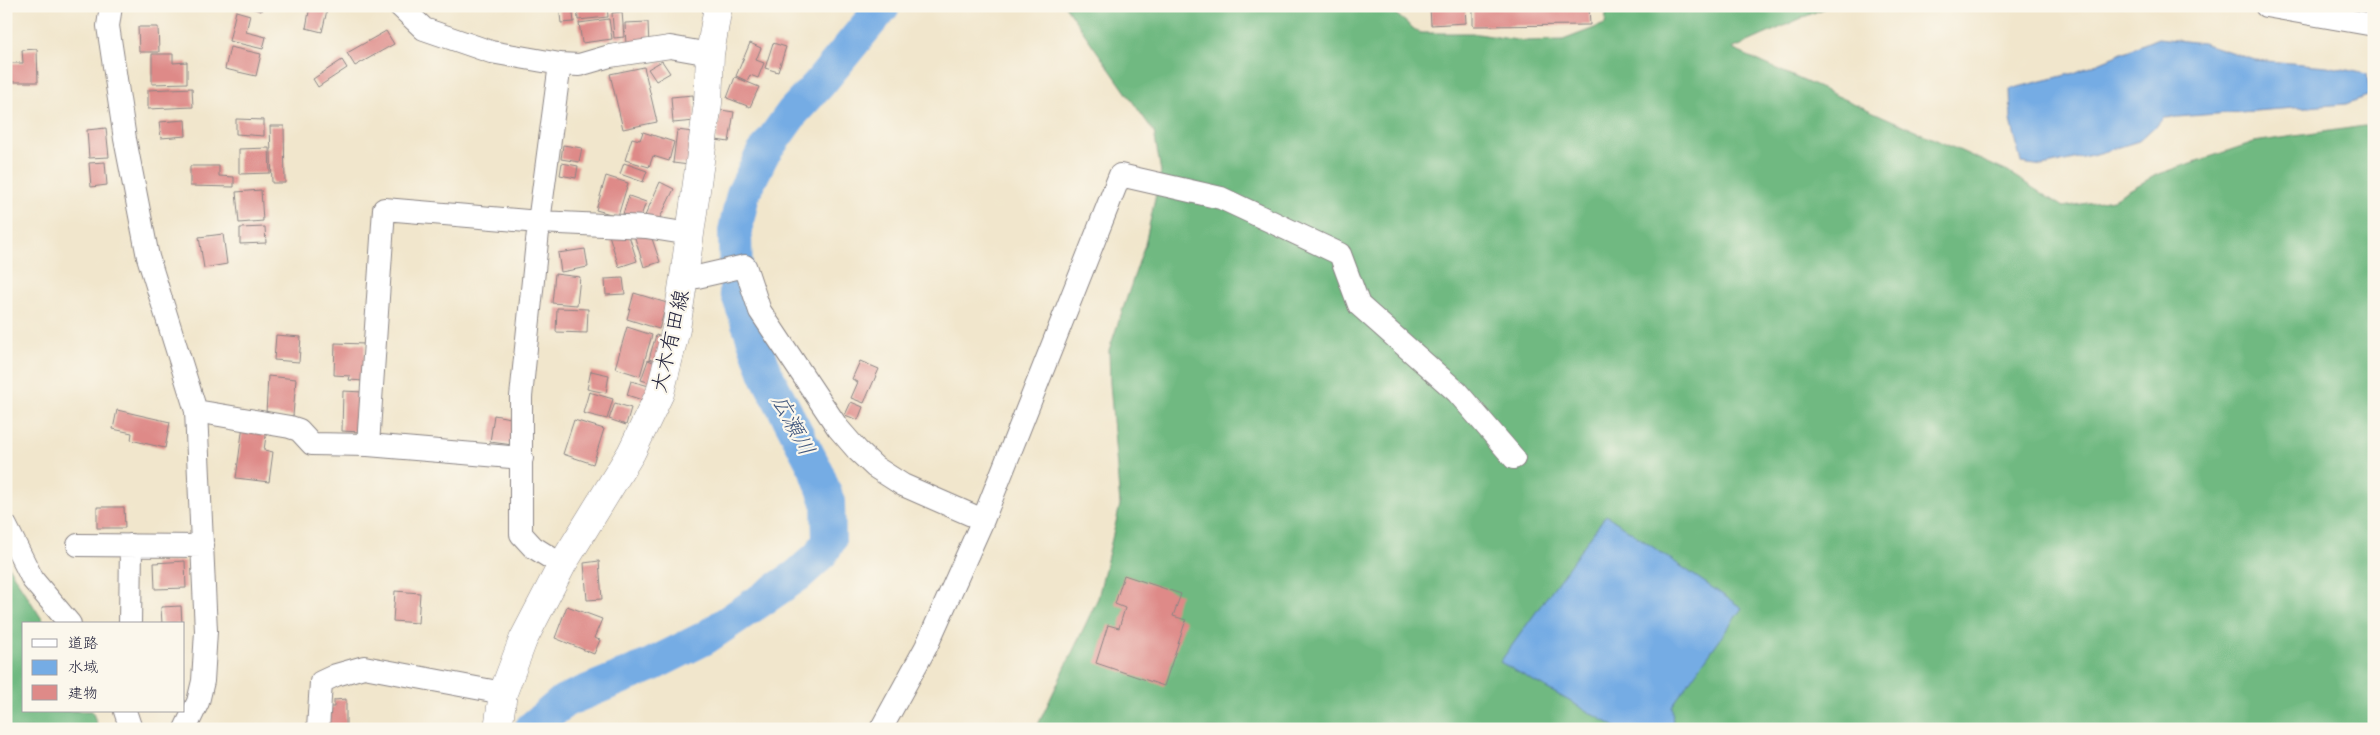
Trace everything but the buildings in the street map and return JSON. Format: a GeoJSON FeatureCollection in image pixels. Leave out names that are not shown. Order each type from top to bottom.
{"type":"FeatureCollection","features":[{"type":"Feature","properties":{"kind":"main road","name":"大木有田線"},"geometry":{"type":"LineString","coordinates":[[498,729],[503,693],[523,640],[562,565],[631,453],[660,393],[691,274],[690,234],[708,103],[710,54],[718,6]]}},
{"type":"Feature","properties":{"kind":"street"},"geometry":{"type":"LineString","coordinates":[[111,6],[108,26],[125,139],[148,257],[196,411],[206,631],[203,681],[198,702],[185,729]]}},
{"type":"Feature","properties":{"kind":"street"},"geometry":{"type":"LineString","coordinates":[[400,6],[424,29],[491,52],[560,64],[579,65],[610,56],[670,48],[710,54]]}},
{"type":"Feature","properties":{"kind":"street"},"geometry":{"type":"LineString","coordinates":[[2266,6],[2374,25]]}},
{"type":"Feature","properties":{"kind":"street"},"geometry":{"type":"LineString","coordinates":[[560,64],[538,222],[520,397],[522,458],[521,534],[533,547],[562,565]]}},
{"type":"Feature","properties":{"kind":"street"},"geometry":{"type":"LineString","coordinates":[[881,729],[926,647],[983,520],[1120,175],[1221,198],[1340,254],[1359,305],[1457,392],[1514,458]]}},
{"type":"Feature","properties":{"kind":"street"},"geometry":{"type":"LineString","coordinates":[[368,445],[384,209],[538,222],[646,227],[690,234]]}},
{"type":"Feature","properties":{"kind":"street"},"geometry":{"type":"LineString","coordinates":[[691,274],[745,266],[760,311],[838,428],[858,451],[875,467],[903,485],[983,520]]}},
{"type":"Feature","properties":{"kind":"street"},"geometry":{"type":"LineString","coordinates":[[196,411],[300,430],[312,444],[368,445],[522,458]]}},
{"type":"Feature","properties":{"kind":"street"},"geometry":{"type":"LineString","coordinates":[[6,526],[33,580],[68,622]]}},
{"type":"Feature","properties":{"kind":"street"},"geometry":{"type":"LineString","coordinates":[[78,545],[203,546]]}},
{"type":"Feature","properties":{"kind":"street"},"geometry":{"type":"LineString","coordinates":[[130,622],[131,545]]}},
{"type":"Feature","properties":{"kind":"street"},"geometry":{"type":"LineString","coordinates":[[318,729],[322,682],[336,675],[364,667],[503,693]]}},
{"type":"Feature","properties":{"kind":"street"},"geometry":{"type":"LineString","coordinates":[[125,712],[132,729]]}},
{"type":"Feature","properties":{"kind":"green space"},"geometry":{"type":"Polygon","coordinates":[[[1065,6],[1386,6],[1419,33],[1472,33],[1523,41],[1563,40],[1605,24],[1607,6],[1829,6],[1732,49],[2008,172],[2063,207],[2113,199],[2156,175],[2254,142],[2364,126],[2374,127],[2374,729],[1036,729],[1098,598],[1120,505],[1109,350],[1145,244],[1161,172],[1154,132],[1065,6]]]}},
{"type":"Feature","properties":{"kind":"green space"},"geometry":{"type":"Polygon","coordinates":[[[6,563],[44,622],[22,622],[22,712],[92,712],[99,729],[6,729],[6,563]]]}},
{"type":"Feature","properties":{"kind":"water"},"geometry":{"type":"Polygon","coordinates":[[[2158,38],[2203,43],[2255,60],[2327,66],[2367,74],[2370,95],[2346,104],[2164,118],[2139,141],[2100,153],[2043,166],[2021,163],[2011,120],[2010,89],[2074,73],[2158,38]]]}},
{"type":"Feature","properties":{"kind":"water"},"geometry":{"type":"Polygon","coordinates":[[[1606,515],[1742,608],[1672,706],[1673,729],[1619,729],[1500,662],[1606,515]]]}},
{"type":"Feature","properties":{"kind":"waterway","name":"広瀬川"},"geometry":{"type":"LineString","coordinates":[[531,729],[564,701],[649,666],[705,638],[798,575],[820,555],[829,541],[828,502],[817,472],[766,374],[736,289],[735,231],[743,194],[762,155],[793,112],[819,84],[883,6]]}}]}
